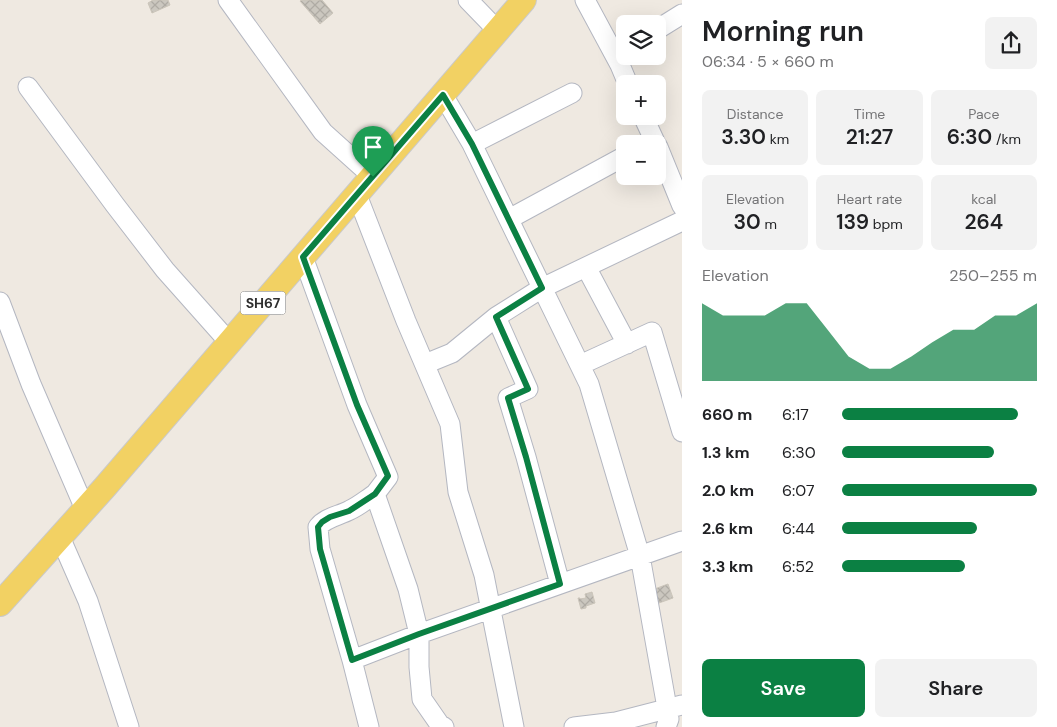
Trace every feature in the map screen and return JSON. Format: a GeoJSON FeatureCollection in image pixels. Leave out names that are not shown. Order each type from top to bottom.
{"type":"FeatureCollection","features":[{"type":"Feature","properties":{"kind":"main road","name":"SH67"},"geometry":{"type":"LineString","coordinates":[[0,604],[85,509],[524,0]]}},
{"type":"Feature","properties":{"kind":"street"},"geometry":{"type":"LineString","coordinates":[[228,0],[323,132],[373,177]]}},
{"type":"Feature","properties":{"kind":"street"},"geometry":{"type":"LineString","coordinates":[[468,0],[498,31]]}},
{"type":"Feature","properties":{"kind":"street"},"geometry":{"type":"LineString","coordinates":[[585,0],[616,46]]}},
{"type":"Feature","properties":{"kind":"street"},"geometry":{"type":"LineString","coordinates":[[666,24],[682,14]]}},
{"type":"Feature","properties":{"kind":"street"},"geometry":{"type":"LineString","coordinates":[[28,87],[165,270],[229,342]]}},
{"type":"Feature","properties":{"kind":"street"},"geometry":{"type":"LineString","coordinates":[[472,144],[572,93]]}},
{"type":"Feature","properties":{"kind":"street"},"geometry":{"type":"LineString","coordinates":[[443,95],[472,144],[589,384],[640,556],[672,713],[574,727]]}},
{"type":"Feature","properties":{"kind":"street"},"geometry":{"type":"LineString","coordinates":[[508,218],[616,161]]}},
{"type":"Feature","properties":{"kind":"street"},"geometry":{"type":"LineString","coordinates":[[666,171],[682,206]]}},
{"type":"Feature","properties":{"kind":"street"},"geometry":{"type":"LineString","coordinates":[[357,195],[406,321],[450,424],[458,492],[484,575],[514,727]]}},
{"type":"Feature","properties":{"kind":"street"},"geometry":{"type":"LineString","coordinates":[[425,364],[452,352],[496,317],[542,288],[682,221]]}},
{"type":"Feature","properties":{"kind":"street"},"geometry":{"type":"LineString","coordinates":[[303,257],[357,405],[388,476],[375,494],[349,511],[322,522],[318,527],[320,549],[369,727]]}},
{"type":"Feature","properties":{"kind":"street"},"geometry":{"type":"LineString","coordinates":[[586,267],[627,344]]}},
{"type":"Feature","properties":{"kind":"street"},"geometry":{"type":"LineString","coordinates":[[0,302],[32,384],[85,509]]}},
{"type":"Feature","properties":{"kind":"street"},"geometry":{"type":"LineString","coordinates":[[496,317],[528,389],[508,398],[560,584]]}},
{"type":"Feature","properties":{"kind":"street"},"geometry":{"type":"LineString","coordinates":[[580,365],[652,332],[678,408],[682,432]]}},
{"type":"Feature","properties":{"kind":"street"},"geometry":{"type":"LineString","coordinates":[[375,494],[408,589],[419,634],[419,667],[422,699],[441,726]]}},
{"type":"Feature","properties":{"kind":"street"},"geometry":{"type":"LineString","coordinates":[[60,537],[88,601],[129,727]]}},
{"type":"Feature","properties":{"kind":"street"},"geometry":{"type":"LineString","coordinates":[[352,660],[419,634],[682,540]]}},
{"type":"Feature","properties":{"kind":"building"},"geometry":{"type":"Polygon","coordinates":[[[153,0],[168,0],[170,5],[152,13],[148,3],[153,0]]]}},
{"type":"Feature","properties":{"kind":"building"},"geometry":{"type":"Polygon","coordinates":[[[322,0],[333,13],[320,24],[300,1],[322,0]]]}},
{"type":"Feature","properties":{"kind":"building"},"geometry":{"type":"Polygon","coordinates":[[[668,584],[673,598],[656,604],[654,596],[657,595],[652,590],[668,584]]]}},
{"type":"Feature","properties":{"kind":"building"},"geometry":{"type":"Polygon","coordinates":[[[592,592],[595,603],[581,609],[578,598],[586,598],[585,594],[592,592]]]}},
{"type":"Feature","properties":{"kind":"route"},"geometry":{"type":"LineString","coordinates":[[443,95],[472,144],[542,288],[496,317],[528,389],[508,398],[560,584],[352,660],[320,549],[318,527],[330,517],[349,511],[375,494],[388,476],[357,405],[303,257],[373,177],[443,95]]}}]}
